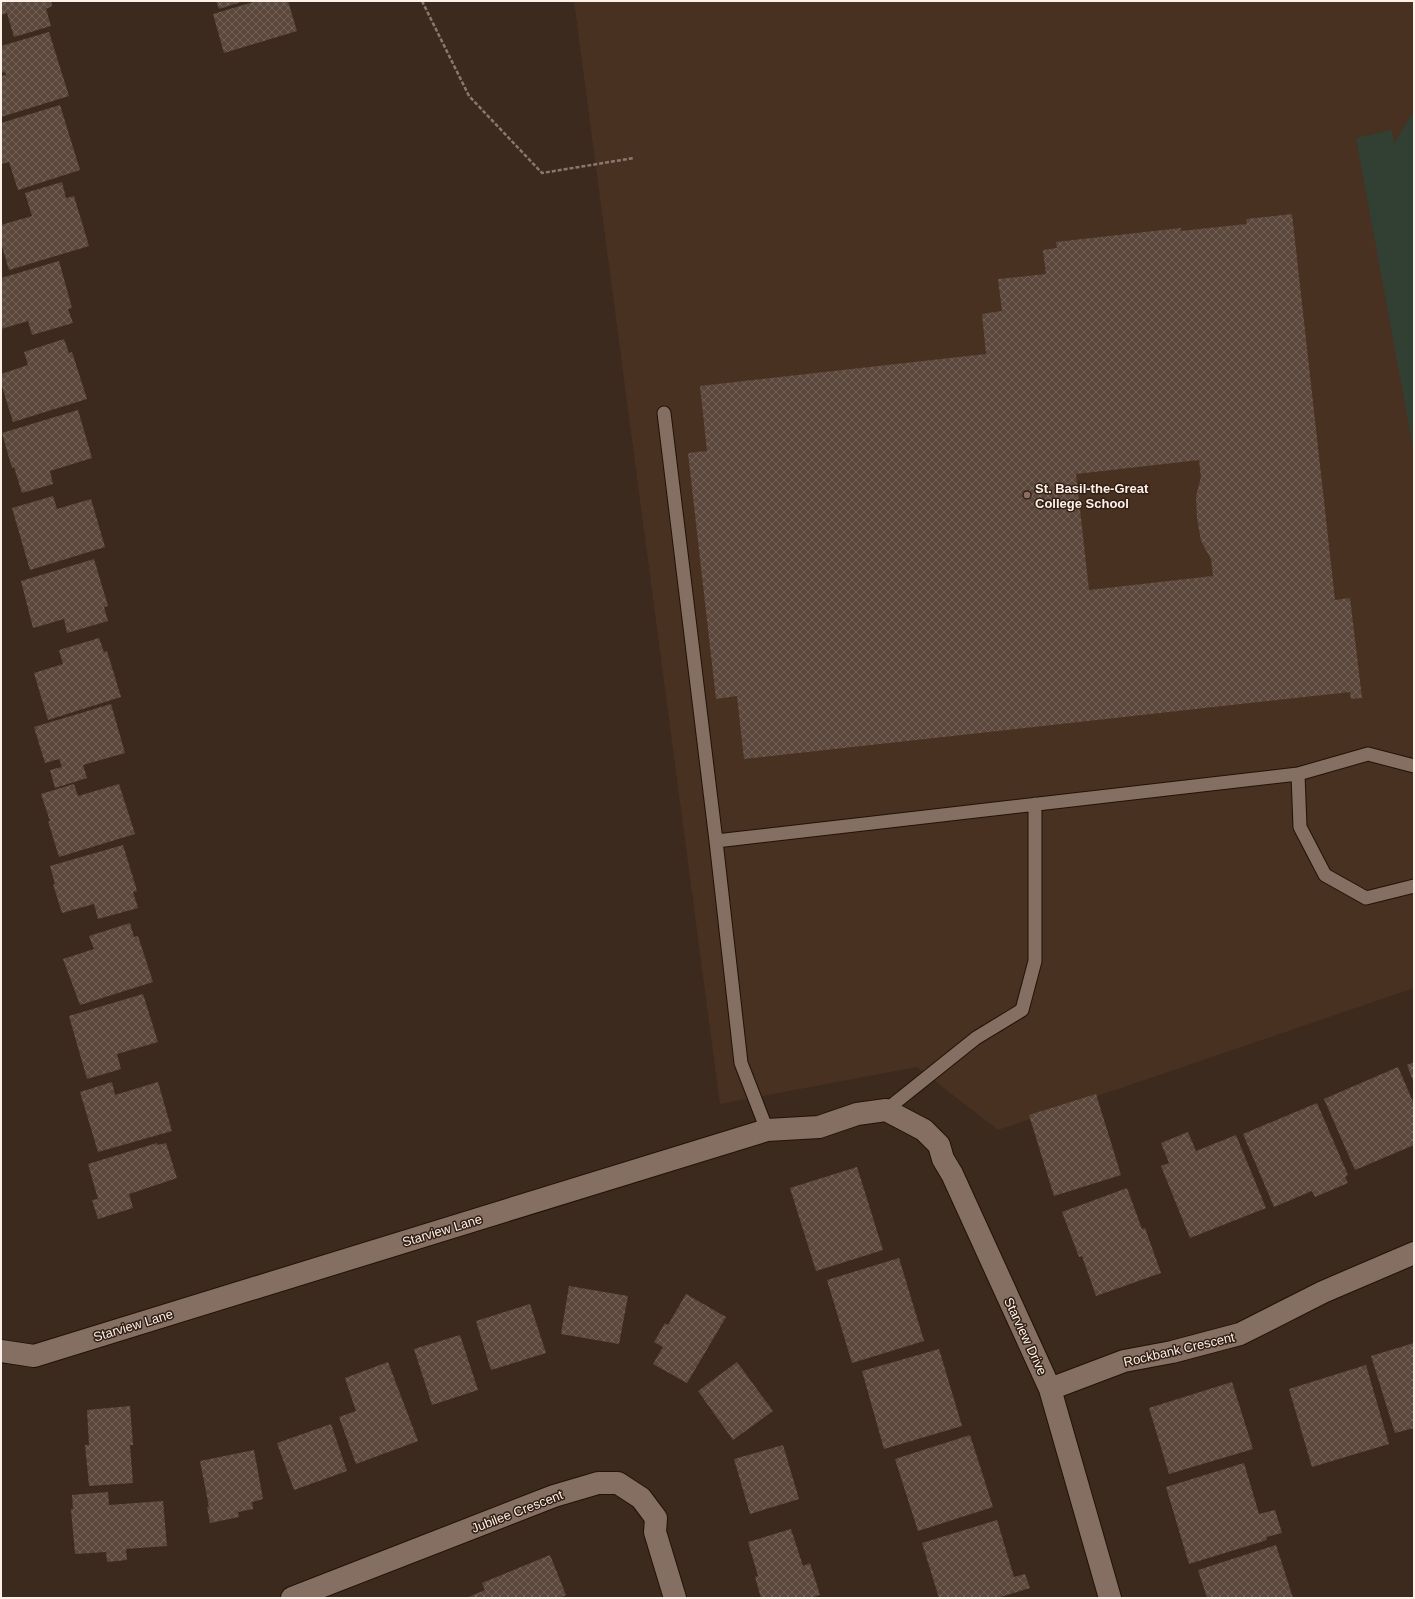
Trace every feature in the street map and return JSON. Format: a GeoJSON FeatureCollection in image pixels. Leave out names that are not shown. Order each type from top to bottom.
{"type":"FeatureCollection","features":[{"type":"Feature","properties":{"kind":"street","name":"Starview Lane"},"geometry":{"type":"LineString","coordinates":[[1,1351],[34,1356],[767,1130],[819,1127],[857,1114],[886,1110]]}},
{"type":"Feature","properties":{"kind":"street","name":"Starview Drive"},"geometry":{"type":"LineString","coordinates":[[886,1110],[924,1130],[939,1145],[943,1159],[952,1174],[1050,1388],[1110,1598]]}},
{"type":"Feature","properties":{"kind":"street","name":"Rockbank Crescent"},"geometry":{"type":"LineString","coordinates":[[1050,1388],[1124,1361],[1172,1352],[1240,1334],[1323,1292],[1414,1253]]}},
{"type":"Feature","properties":{"kind":"street","name":"Jubilee Crescent"},"geometry":{"type":"LineString","coordinates":[[292,1598],[554,1496],[598,1483],[618,1483],[641,1498],[656,1518],[657,1539],[675,1598]]}},
{"type":"Feature","properties":{"kind":"lane"},"geometry":{"type":"LineString","coordinates":[[664,413],[716,841],[740,1062],[767,1130]]}},
{"type":"Feature","properties":{"kind":"lane"},"geometry":{"type":"LineString","coordinates":[[716,841],[1298,774],[1368,754],[1414,766]]}},
{"type":"Feature","properties":{"kind":"lane"},"geometry":{"type":"LineString","coordinates":[[1298,774],[1300,827],[1325,875],[1366,898],[1414,886]]}},
{"type":"Feature","properties":{"kind":"lane"},"geometry":{"type":"LineString","coordinates":[[886,1110],[976,1038],[1022,1010],[1036,961],[1036,804]]}},
{"type":"Feature","properties":{"kind":"path"},"geometry":{"type":"LineString","coordinates":[[422,1],[469,96],[542,173],[634,158]]}},
{"type":"Feature","properties":{"kind":"shaded area","name":"St. Basil-the-Great College School"},"geometry":{"type":"Polygon","coordinates":[[[574,1],[1414,1],[1414,988],[998,1130],[917,1067],[720,1104],[574,1]]]}},
{"type":"Feature","properties":{"kind":"green space"},"geometry":{"type":"Polygon","coordinates":[[[1414,111],[1414,453],[1356,138],[1392,130],[1394,144],[1414,111]]]}},
{"type":"Feature","properties":{"kind":"building"},"geometry":{"type":"Polygon","coordinates":[[[1,1],[51,1],[52,6],[46,9],[51,26],[14,37],[7,13],[1,15],[1,1]]]}},
{"type":"Feature","properties":{"kind":"building"},"geometry":{"type":"Polygon","coordinates":[[[216,1],[244,1],[219,9],[216,1]]]}},
{"type":"Feature","properties":{"kind":"building"},"geometry":{"type":"Polygon","coordinates":[[[257,1],[288,1],[297,31],[224,53],[213,14],[257,1]]]}},
{"type":"Feature","properties":{"kind":"building"},"geometry":{"type":"Polygon","coordinates":[[[49,32],[69,96],[1,117],[1,76],[6,75],[5,72],[1,73],[1,46],[49,32]]]}},
{"type":"Feature","properties":{"kind":"building"},"geometry":{"type":"Polygon","coordinates":[[[60,105],[80,170],[18,190],[9,162],[1,164],[1,123],[60,105]]]}},
{"type":"Feature","properties":{"kind":"building"},"geometry":{"type":"Polygon","coordinates":[[[62,182],[66,198],[74,196],[89,246],[9,270],[1,243],[1,225],[32,216],[25,193],[62,182]]]}},
{"type":"Feature","properties":{"kind":"building"},"geometry":{"type":"Polygon","coordinates":[[[1292,214],[1335,600],[1350,598],[1362,698],[1351,699],[1350,692],[744,759],[737,696],[716,699],[688,453],[707,451],[700,386],[986,354],[982,314],[1002,311],[998,279],[1046,274],[1043,250],[1057,248],[1056,242],[1181,228],[1181,231],[1247,224],[1246,219],[1292,214]],[[1199,460],[1076,474],[1089,590],[1213,576],[1211,559],[1201,541],[1197,518],[1196,496],[1201,477],[1199,460]]]}},
{"type":"Feature","properties":{"kind":"building"},"geometry":{"type":"Polygon","coordinates":[[[59,261],[72,308],[68,309],[73,323],[32,335],[28,321],[1,329],[1,278],[59,261]]]}},
{"type":"Feature","properties":{"kind":"building"},"geometry":{"type":"Polygon","coordinates":[[[64,339],[69,353],[72,352],[87,399],[13,422],[1,383],[1,374],[28,365],[24,352],[64,339]]]}},
{"type":"Feature","properties":{"kind":"building"},"geometry":{"type":"Polygon","coordinates":[[[78,410],[92,458],[50,471],[53,484],[22,493],[14,467],[12,468],[2,433],[78,410]]]}},
{"type":"Feature","properties":{"kind":"building"},"geometry":{"type":"Polygon","coordinates":[[[53,496],[57,509],[91,499],[105,547],[30,570],[12,508],[53,496]]]}},
{"type":"Feature","properties":{"kind":"building"},"geometry":{"type":"Polygon","coordinates":[[[94,559],[108,606],[104,607],[108,621],[67,633],[64,619],[33,628],[21,581],[94,559]]]}},
{"type":"Feature","properties":{"kind":"building"},"geometry":{"type":"Polygon","coordinates":[[[99,638],[104,652],[107,651],[121,697],[48,720],[34,673],[63,664],[59,650],[99,638]]]}},
{"type":"Feature","properties":{"kind":"building"},"geometry":{"type":"Polygon","coordinates":[[[111,704],[125,753],[83,765],[87,778],[55,788],[50,770],[62,767],[59,759],[45,763],[34,727],[111,704]]]}},
{"type":"Feature","properties":{"kind":"building"},"geometry":{"type":"Polygon","coordinates":[[[74,784],[78,796],[119,784],[135,834],[59,857],[48,821],[50,821],[41,794],[74,784]]]}},
{"type":"Feature","properties":{"kind":"building"},"geometry":{"type":"Polygon","coordinates":[[[123,845],[137,891],[133,892],[138,908],[98,919],[94,904],[62,913],[53,884],[55,884],[50,866],[123,845]]]}},
{"type":"Feature","properties":{"kind":"building"},"geometry":{"type":"Polygon","coordinates":[[[130,923],[134,937],[138,936],[153,982],[80,1005],[63,959],[94,949],[89,936],[130,923]]]}},
{"type":"Feature","properties":{"kind":"building"},"geometry":{"type":"Polygon","coordinates":[[[143,994],[158,1042],[117,1054],[121,1069],[87,1079],[69,1016],[143,994]]]}},
{"type":"Feature","properties":{"kind":"building"},"geometry":{"type":"Polygon","coordinates":[[[1414,1062],[1414,1083],[1407,1065],[1414,1062]]]}},
{"type":"Feature","properties":{"kind":"building"},"geometry":{"type":"Polygon","coordinates":[[[1398,1067],[1414,1104],[1414,1145],[1355,1170],[1324,1099],[1398,1067]]]}},
{"type":"Feature","properties":{"kind":"building"},"geometry":{"type":"Polygon","coordinates":[[[112,1082],[115,1095],[158,1082],[172,1131],[98,1152],[80,1092],[112,1082]]]}},
{"type":"Feature","properties":{"kind":"building"},"geometry":{"type":"Polygon","coordinates":[[[1096,1094],[1121,1175],[1054,1196],[1029,1115],[1096,1094]]]}},
{"type":"Feature","properties":{"kind":"building"},"geometry":{"type":"Polygon","coordinates":[[[1317,1103],[1348,1175],[1345,1177],[1348,1183],[1315,1197],[1312,1191],[1274,1207],[1243,1134],[1317,1103]]]}},
{"type":"Feature","properties":{"kind":"building"},"geometry":{"type":"Polygon","coordinates":[[[1188,1132],[1196,1151],[1236,1135],[1266,1208],[1190,1238],[1161,1166],[1169,1163],[1161,1143],[1188,1132]]]}},
{"type":"Feature","properties":{"kind":"building"},"geometry":{"type":"Polygon","coordinates":[[[157,1143],[158,1145],[166,1143],[177,1178],[129,1194],[133,1208],[98,1219],[92,1200],[98,1199],[88,1164],[157,1143]]]}},
{"type":"Feature","properties":{"kind":"building"},"geometry":{"type":"Polygon","coordinates":[[[857,1167],[883,1250],[816,1271],[790,1188],[857,1167]]]}},
{"type":"Feature","properties":{"kind":"building"},"geometry":{"type":"Polygon","coordinates":[[[1127,1188],[1142,1229],[1145,1228],[1161,1273],[1096,1296],[1082,1256],[1079,1257],[1062,1212],[1127,1188]]]}},
{"type":"Feature","properties":{"kind":"building"},"geometry":{"type":"Polygon","coordinates":[[[899,1258],[924,1341],[852,1363],[827,1280],[899,1258]]]}},
{"type":"Feature","properties":{"kind":"building"},"geometry":{"type":"Polygon","coordinates":[[[569,1286],[628,1296],[619,1344],[561,1334],[569,1286]]]}},
{"type":"Feature","properties":{"kind":"building"},"geometry":{"type":"Polygon","coordinates":[[[686,1294],[726,1317],[687,1383],[653,1364],[663,1347],[654,1342],[665,1323],[668,1325],[686,1294]]]}},
{"type":"Feature","properties":{"kind":"building"},"geometry":{"type":"Polygon","coordinates":[[[530,1304],[546,1353],[491,1370],[476,1321],[530,1304]]]}},
{"type":"Feature","properties":{"kind":"building"},"geometry":{"type":"Polygon","coordinates":[[[460,1335],[478,1390],[432,1405],[414,1349],[460,1335]]]}},
{"type":"Feature","properties":{"kind":"building"},"geometry":{"type":"Polygon","coordinates":[[[1414,1343],[1414,1428],[1395,1433],[1371,1356],[1414,1343]]]}},
{"type":"Feature","properties":{"kind":"building"},"geometry":{"type":"Polygon","coordinates":[[[939,1349],[962,1426],[884,1449],[862,1371],[939,1349]]]}},
{"type":"Feature","properties":{"kind":"building"},"geometry":{"type":"Polygon","coordinates":[[[388,1362],[418,1441],[356,1464],[339,1417],[356,1411],[345,1378],[388,1362]]]}},
{"type":"Feature","properties":{"kind":"building"},"geometry":{"type":"Polygon","coordinates":[[[737,1362],[773,1411],[733,1440],[698,1391],[737,1362]]]}},
{"type":"Feature","properties":{"kind":"building"},"geometry":{"type":"Polygon","coordinates":[[[1366,1365],[1389,1444],[1312,1467],[1289,1389],[1366,1365]]]}},
{"type":"Feature","properties":{"kind":"building"},"geometry":{"type":"Polygon","coordinates":[[[1232,1382],[1253,1449],[1169,1474],[1149,1408],[1232,1382]]]}},
{"type":"Feature","properties":{"kind":"building"},"geometry":{"type":"Polygon","coordinates":[[[130,1406],[133,1445],[130,1445],[133,1483],[89,1486],[85,1445],[89,1445],[87,1410],[130,1406]]]}},
{"type":"Feature","properties":{"kind":"building"},"geometry":{"type":"Polygon","coordinates":[[[331,1424],[347,1471],[294,1490],[277,1443],[331,1424]]]}},
{"type":"Feature","properties":{"kind":"building"},"geometry":{"type":"Polygon","coordinates":[[[970,1435],[993,1507],[918,1531],[895,1459],[970,1435]]]}},
{"type":"Feature","properties":{"kind":"building"},"geometry":{"type":"Polygon","coordinates":[[[783,1445],[799,1499],[750,1514],[734,1459],[783,1445]]]}},
{"type":"Feature","properties":{"kind":"building"},"geometry":{"type":"Polygon","coordinates":[[[254,1450],[263,1499],[252,1502],[253,1509],[238,1512],[239,1517],[210,1523],[207,1507],[209,1507],[200,1461],[254,1450]]]}},
{"type":"Feature","properties":{"kind":"building"},"geometry":{"type":"Polygon","coordinates":[[[1244,1463],[1259,1514],[1275,1510],[1282,1533],[1266,1537],[1267,1540],[1189,1564],[1166,1487],[1244,1463]]]}},
{"type":"Feature","properties":{"kind":"building"},"geometry":{"type":"Polygon","coordinates":[[[108,1492],[109,1505],[163,1501],[167,1546],[126,1549],[127,1560],[107,1562],[106,1552],[75,1554],[71,1509],[73,1509],[72,1495],[108,1492]]]}},
{"type":"Feature","properties":{"kind":"building"},"geometry":{"type":"Polygon","coordinates":[[[997,1520],[1014,1577],[1025,1574],[1030,1588],[997,1598],[939,1598],[922,1543],[997,1520]]]}},
{"type":"Feature","properties":{"kind":"building"},"geometry":{"type":"Polygon","coordinates":[[[791,1529],[803,1566],[810,1563],[820,1595],[810,1598],[761,1598],[755,1577],[758,1576],[748,1542],[791,1529]]]}},
{"type":"Feature","properties":{"kind":"building"},"geometry":{"type":"Polygon","coordinates":[[[1276,1545],[1293,1598],[1207,1598],[1198,1570],[1276,1545]]]}},
{"type":"Feature","properties":{"kind":"building"},"geometry":{"type":"Polygon","coordinates":[[[550,1555],[566,1595],[560,1598],[466,1598],[485,1590],[482,1583],[550,1555]]]}},
{"type":"Feature","properties":{"kind":"place","name":"St. Basil-the-Great College School"},"geometry":{"type":"Point","coordinates":[1027,495]}}]}
